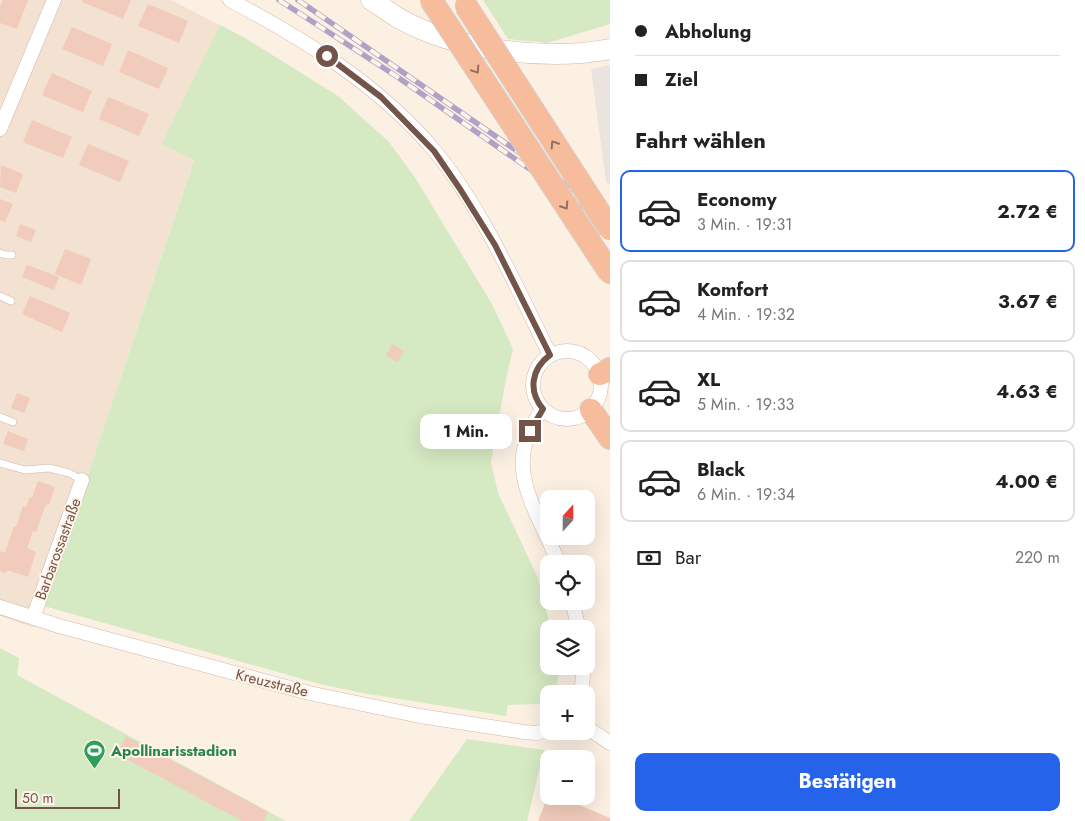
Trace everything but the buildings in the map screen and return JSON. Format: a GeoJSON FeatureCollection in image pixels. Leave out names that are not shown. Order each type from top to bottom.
{"type":"FeatureCollection","features":[{"type":"Feature","properties":{"kind":"highway"},"geometry":{"type":"LineString","coordinates":[[431,0],[610,273]]}},
{"type":"Feature","properties":{"kind":"highway"},"geometry":{"type":"LineString","coordinates":[[464,3],[610,229]]}},
{"type":"Feature","properties":{"kind":"highway"},"geometry":{"type":"LineString","coordinates":[[591,410],[610,438]]}},
{"type":"Feature","properties":{"kind":"main road"},"geometry":{"type":"LineString","coordinates":[[372,0],[401,20],[450,39],[478,46],[533,54],[589,53],[610,49]]}},
{"type":"Feature","properties":{"kind":"street"},"geometry":{"type":"LineString","coordinates":[[0,129],[54,0]]}},
{"type":"Feature","properties":{"kind":"street"},"geometry":{"type":"LineString","coordinates":[[230,0],[310,45],[355,76],[381,97],[434,151],[495,245],[550,355]]}},
{"type":"Feature","properties":{"kind":"street"},"geometry":{"type":"LineString","coordinates":[[564,350],[579,353],[605,371],[601,393],[591,410],[578,418],[563,419],[549,414],[535,398],[533,384],[536,370],[550,355],[564,350]]}},
{"type":"Feature","properties":{"kind":"street"},"geometry":{"type":"LineString","coordinates":[[543,409],[525,440],[522,452],[522,466],[526,488],[555,555]]}},
{"type":"Feature","properties":{"kind":"street","name":"Barbarossastraße"},"geometry":{"type":"LineString","coordinates":[[33,618],[82,480]]}},
{"type":"Feature","properties":{"kind":"street","name":"Kreuzstraße"},"geometry":{"type":"LineString","coordinates":[[0,607],[33,618],[309,693],[420,716],[524,732],[540,732]]}},
{"type":"Feature","properties":{"kind":"street"},"geometry":{"type":"LineString","coordinates":[[595,733],[610,743]]}},
{"type":"Feature","properties":{"kind":"lane"},"geometry":{"type":"LineString","coordinates":[[0,253],[12,254]]}},
{"type":"Feature","properties":{"kind":"lane"},"geometry":{"type":"LineString","coordinates":[[0,296],[11,301]]}},
{"type":"Feature","properties":{"kind":"lane"},"geometry":{"type":"LineString","coordinates":[[0,417],[13,422]]}},
{"type":"Feature","properties":{"kind":"lane"},"geometry":{"type":"LineString","coordinates":[[0,463],[26,470],[50,468],[69,473],[82,480]]}},
{"type":"Feature","properties":{"kind":"shaded area"},"geometry":{"type":"Polygon","coordinates":[[[0,0],[171,0],[220,25],[163,144],[194,159],[35,628],[0,616],[0,0]]]}},
{"type":"Feature","properties":{"kind":"shaded area"},"geometry":{"type":"Polygon","coordinates":[[[610,65],[610,185],[606,182],[591,69],[610,65]]]}},
{"type":"Feature","properties":{"kind":"green space"},"geometry":{"type":"Polygon","coordinates":[[[483,0],[610,0],[610,24],[547,43],[508,39],[483,0]]]}},
{"type":"Feature","properties":{"kind":"green space"},"geometry":{"type":"Polygon","coordinates":[[[220,25],[245,38],[338,96],[389,142],[414,176],[492,304],[513,349],[491,462],[498,493],[538,578],[540,586],[540,610],[546,610],[549,620],[540,620],[540,675],[559,675],[559,677],[556,685],[540,685],[540,704],[508,705],[506,716],[362,693],[320,684],[44,606],[194,160],[162,144],[220,25]]]}},
{"type":"Feature","properties":{"kind":"green space","name":"Apollinarisstadion"},"geometry":{"type":"Polygon","coordinates":[[[0,648],[19,658],[17,675],[286,821],[0,821],[0,648]]]}},
{"type":"Feature","properties":{"kind":"green space"},"geometry":{"type":"Polygon","coordinates":[[[467,739],[544,750],[540,750],[540,767],[527,821],[409,821],[467,739]]]}},
{"type":"Feature","properties":{"kind":"railway"},"geometry":{"type":"LineString","coordinates":[[279,0],[396,76],[610,225]]}},
{"type":"Feature","properties":{"kind":"railway"},"geometry":{"type":"LineString","coordinates":[[298,0],[610,215]]}},
{"type":"Feature","properties":{"kind":"place","name":"Apollinarisstadion"},"geometry":{"type":"Point","coordinates":[95,770]}},
{"type":"Feature","properties":{"kind":"route"},"geometry":{"type":"LineString","coordinates":[[327,56],[381,97],[434,151],[495,245],[550,355],[540,364],[534,377],[533,391],[538,404],[543,409],[530,431]]}}]}
